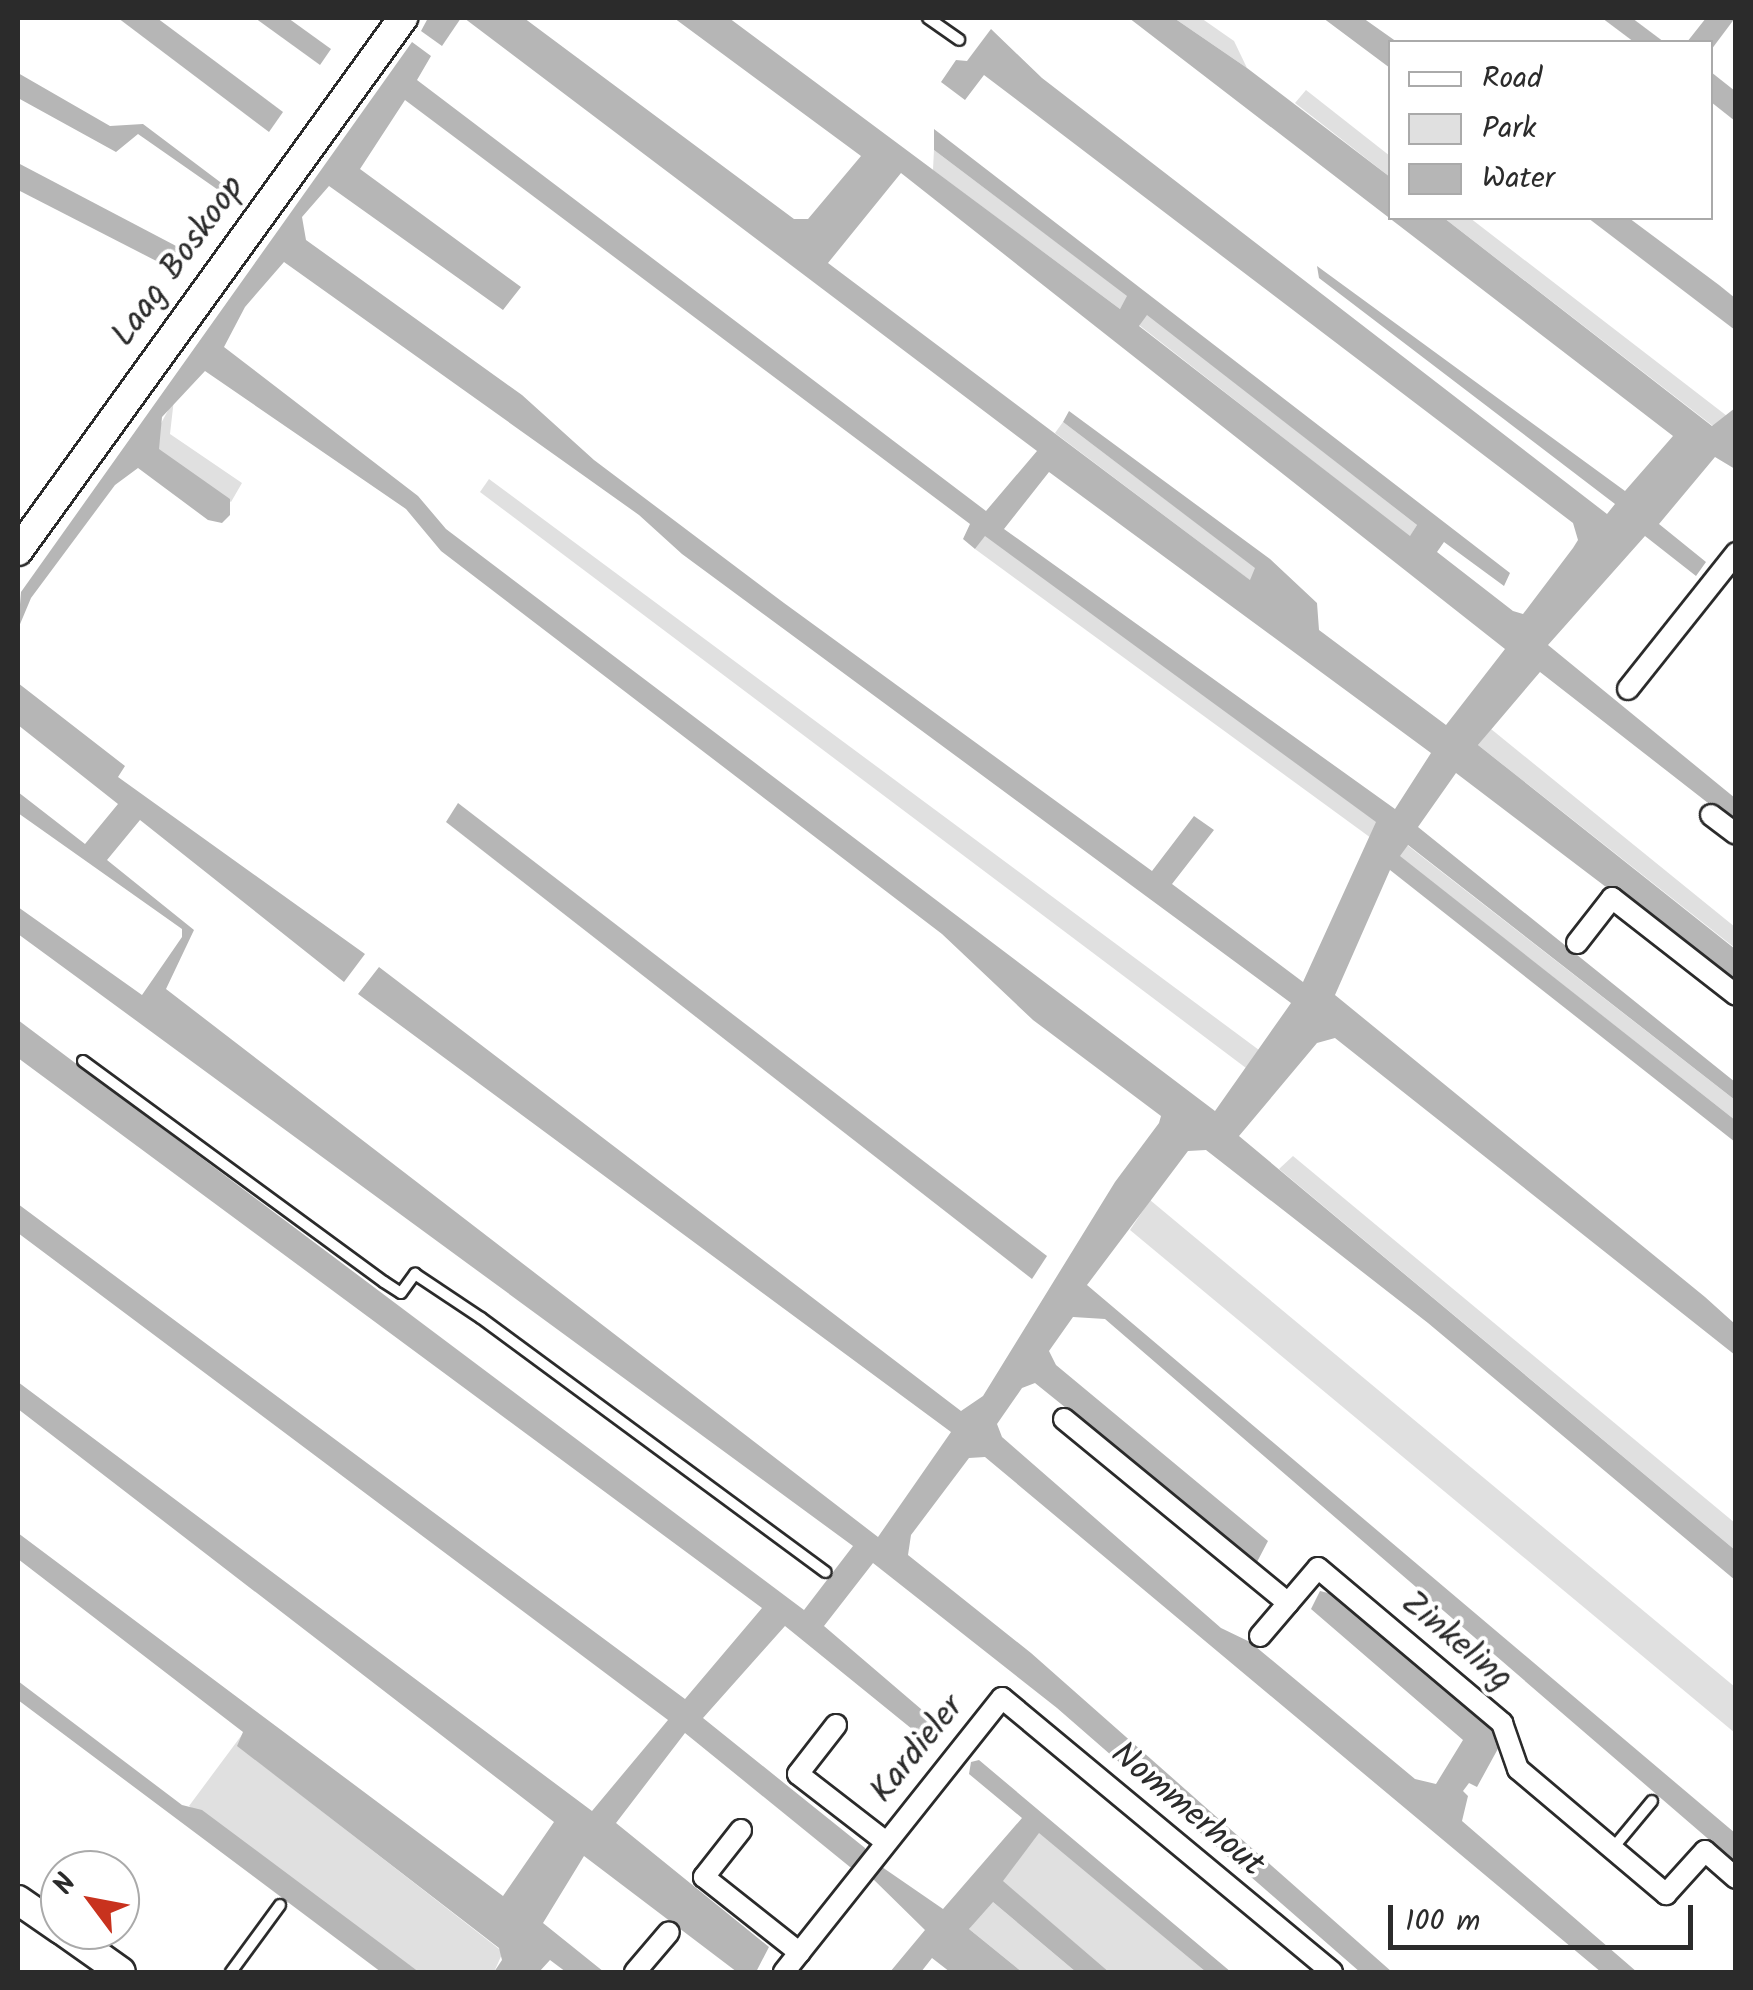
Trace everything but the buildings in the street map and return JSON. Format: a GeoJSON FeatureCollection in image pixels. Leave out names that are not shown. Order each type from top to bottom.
{"type":"FeatureCollection","features":[{"type":"Feature","properties":{"kind":"street","name":"Laag Boskoop"},"geometry":{"type":"LineString","coordinates":[[18,551],[403,18]]}},
{"type":"Feature","properties":{"kind":"street"},"geometry":{"type":"LineString","coordinates":[[1628,689],[1725,569]]}},
{"type":"Feature","properties":{"kind":"street"},"geometry":{"type":"LineString","coordinates":[[1710,815],[1736,834]]}},
{"type":"Feature","properties":{"kind":"street"},"geometry":{"type":"LineString","coordinates":[[1577,943],[1612,898],[1736,995]]}},
{"type":"Feature","properties":{"kind":"street"},"geometry":{"type":"LineString","coordinates":[[1064,1419],[1288,1604]]}},
{"type":"Feature","properties":{"kind":"street","name":"Zinkeling"},"geometry":{"type":"LineString","coordinates":[[1260,1636],[1318,1568],[1502,1724],[1518,1769],[1666,1894],[1705,1850],[1736,1878]]}},
{"type":"Feature","properties":{"kind":"street","name":"Kardieler"},"geometry":{"type":"LineString","coordinates":[[784,1972],[1002,1698]]}},
{"type":"Feature","properties":{"kind":"street","name":"Nommerhout"},"geometry":{"type":"LineString","coordinates":[[1002,1698],[1332,1972]]}},
{"type":"Feature","properties":{"kind":"street","name":"Kardieler"},"geometry":{"type":"LineString","coordinates":[[836,1725],[798,1774],[886,1842]]}},
{"type":"Feature","properties":{"kind":"street"},"geometry":{"type":"LineString","coordinates":[[741,1830],[704,1877],[800,1953]]}},
{"type":"Feature","properties":{"kind":"street"},"geometry":{"type":"LineString","coordinates":[[18,1900],[40,1915]]}},
{"type":"Feature","properties":{"kind":"street"},"geometry":{"type":"LineString","coordinates":[[635,1972],[668,1932]]}},
{"type":"Feature","properties":{"kind":"street"},"geometry":{"type":"LineString","coordinates":[[90,1950],[120,1972]]}},
{"type":"Feature","properties":{"kind":"lane"},"geometry":{"type":"LineString","coordinates":[[928,18],[959,40]]}},
{"type":"Feature","properties":{"kind":"lane"},"geometry":{"type":"LineString","coordinates":[[83,1061],[384,1282],[402,1293],[415,1274],[481,1318],[826,1572]]}},
{"type":"Feature","properties":{"kind":"lane"},"geometry":{"type":"LineString","coordinates":[[1612,1849],[1652,1801]]}},
{"type":"Feature","properties":{"kind":"lane"},"geometry":{"type":"LineString","coordinates":[[231,1972],[280,1905]]}},
{"type":"Feature","properties":{"kind":"green space"},"geometry":{"type":"Polygon","coordinates":[[[1174,18],[1201,18],[1234,41],[1247,68],[1174,18]]]}},
{"type":"Feature","properties":{"kind":"green space"},"geometry":{"type":"Polygon","coordinates":[[[1306,90],[1388,154],[1388,175],[1295,103],[1306,90]]]}},
{"type":"Feature","properties":{"kind":"green space"},"geometry":{"type":"Polygon","coordinates":[[[934,150],[1128,296],[1120,309],[933,170],[934,150]]]}},
{"type":"Feature","properties":{"kind":"green space"},"geometry":{"type":"Polygon","coordinates":[[[1447,220],[1473,220],[1727,416],[1713,426],[1447,220]]]}},
{"type":"Feature","properties":{"kind":"green space"},"geometry":{"type":"Polygon","coordinates":[[[1147,314],[1417,525],[1410,537],[1139,325],[1147,314]]]}},
{"type":"Feature","properties":{"kind":"green space"},"geometry":{"type":"Polygon","coordinates":[[[174,399],[170,434],[242,483],[231,502],[159,450],[157,431],[174,399]]]}},
{"type":"Feature","properties":{"kind":"green space"},"geometry":{"type":"Polygon","coordinates":[[[1063,422],[1256,568],[1251,581],[1055,433],[1063,422]]]}},
{"type":"Feature","properties":{"kind":"green space"},"geometry":{"type":"Polygon","coordinates":[[[489,479],[1259,1050],[1246,1068],[480,492],[489,479]]]}},
{"type":"Feature","properties":{"kind":"green space"},"geometry":{"type":"Polygon","coordinates":[[[985,535],[1377,822],[1371,838],[975,549],[985,535]]]}},
{"type":"Feature","properties":{"kind":"green space"},"geometry":{"type":"Polygon","coordinates":[[[1491,729],[1735,927],[1735,948],[1478,745],[1491,729]]]}},
{"type":"Feature","properties":{"kind":"green space"},"geometry":{"type":"Polygon","coordinates":[[[1407,845],[1735,1100],[1735,1120],[1399,856],[1407,845]]]}},
{"type":"Feature","properties":{"kind":"green space"},"geometry":{"type":"Polygon","coordinates":[[[1293,1156],[1735,1523],[1735,1550],[1279,1169],[1293,1156]]]}},
{"type":"Feature","properties":{"kind":"green space"},"geometry":{"type":"Polygon","coordinates":[[[1150,1200],[1735,1687],[1735,1733],[1130,1230],[1150,1200]]]}},
{"type":"Feature","properties":{"kind":"green space"},"geometry":{"type":"Polygon","coordinates":[[[244,1732],[238,1746],[503,1952],[494,1972],[419,1972],[189,1806],[244,1732]]]}},
{"type":"Feature","properties":{"kind":"green space"},"geometry":{"type":"Polygon","coordinates":[[[1039,1832],[1206,1972],[1109,1972],[1002,1881],[1039,1832]]]}},
{"type":"Feature","properties":{"kind":"green space"},"geometry":{"type":"Polygon","coordinates":[[[987,1902],[993,1902],[1076,1972],[1022,1972],[969,1929],[987,1902]]]}},
{"type":"Feature","properties":{"kind":"water"},"geometry":{"type":"Polygon","coordinates":[[[118,18],[157,18],[283,112],[269,132],[118,18]]]}},
{"type":"Feature","properties":{"kind":"water"},"geometry":{"type":"Polygon","coordinates":[[[255,18],[288,18],[331,49],[320,65],[255,18]]]}},
{"type":"Feature","properties":{"kind":"water"},"geometry":{"type":"Polygon","coordinates":[[[428,18],[461,18],[442,46],[421,31],[428,18]]]}},
{"type":"Feature","properties":{"kind":"water"},"geometry":{"type":"Polygon","coordinates":[[[464,18],[524,18],[794,219],[808,219],[861,156],[674,18],[729,18],[1120,309],[1127,296],[934,150],[934,129],[1510,573],[1504,586],[1444,542],[1437,552],[1513,611],[1523,614],[1573,548],[1578,540],[1573,523],[984,75],[965,100],[941,82],[956,60],[967,61],[991,29],[1042,78],[1607,514],[1615,504],[1319,278],[1317,266],[1625,491],[1673,436],[1392,220],[1447,220],[1712,426],[1735,408],[1735,469],[1715,457],[1659,524],[1706,562],[1696,576],[1645,536],[1548,645],[1735,798],[1735,824],[1540,672],[1478,745],[1735,949],[1735,985],[1456,773],[1418,827],[1735,1082],[1735,1100],[1408,845],[1400,856],[1735,1120],[1735,1142],[1390,870],[1335,995],[1735,1324],[1735,1355],[1335,1038],[1317,1043],[1239,1136],[1735,1550],[1735,1580],[1428,1323],[1206,1150],[1188,1151],[1087,1285],[1735,1833],[1735,1862],[1105,1319],[1073,1317],[1049,1351],[1056,1365],[1268,1541],[1257,1562],[1035,1383],[1022,1388],[997,1424],[1002,1437],[1221,1628],[1250,1642],[1415,1779],[1436,1784],[1463,1740],[1311,1609],[1320,1591],[1332,1594],[1486,1722],[1500,1745],[1477,1787],[1469,1783],[1463,1791],[1468,1796],[1462,1821],[1637,1972],[1601,1972],[985,1457],[969,1458],[911,1535],[908,1555],[1031,1653],[1392,1972],[1360,1972],[1057,1708],[873,1563],[824,1626],[942,1727],[938,1739],[912,1729],[785,1626],[703,1718],[865,1848],[866,1856],[943,1909],[1022,1818],[969,1774],[971,1762],[979,1760],[1231,1972],[1206,1972],[1039,1833],[1003,1881],[1109,1972],[1076,1972],[993,1902],[969,1929],[1022,1972],[950,1972],[932,1958],[921,1972],[890,1972],[925,1930],[871,1877],[850,1867],[685,1733],[616,1823],[769,1947],[756,1972],[737,1972],[584,1856],[543,1923],[604,1972],[566,1972],[550,1960],[539,1972],[494,1972],[502,1960],[499,1948],[237,1746],[243,1732],[18,1559],[18,1533],[503,1896],[554,1822],[18,1409],[18,1382],[592,1811],[668,1720],[18,1233],[18,1204],[685,1699],[762,1608],[18,1058],[18,1020],[804,1610],[853,1546],[18,934],[18,907],[142,995],[182,937],[182,929],[18,813],[18,792],[85,844],[118,804],[18,725],[18,683],[125,766],[118,777],[365,954],[344,982],[140,820],[107,860],[194,930],[166,989],[878,1537],[951,1432],[358,994],[379,967],[961,1411],[983,1396],[1115,1182],[1161,1116],[1033,1020],[942,934],[441,551],[406,509],[205,371],[162,417],[159,449],[230,499],[230,515],[222,523],[208,520],[138,468],[115,485],[31,598],[18,629],[21,592],[412,42],[431,56],[417,80],[986,511],[1037,451],[464,18]],[[405,100],[360,169],[521,287],[503,310],[329,186],[302,217],[306,240],[522,395],[594,460],[784,603],[1152,871],[1194,816],[1214,830],[1172,884],[1303,982],[1376,822],[985,536],[975,549],[963,539],[970,524],[405,100]],[[901,173],[828,263],[1250,580],[1255,568],[1063,422],[1069,411],[1270,559],[1317,603],[1319,630],[1446,725],[1505,649],[901,173]],[[284,262],[245,307],[224,347],[418,496],[446,529],[1215,1111],[1291,1003],[682,554],[639,515],[284,262]],[[1147,315],[1139,326],[1410,536],[1417,525],[1147,315]],[[1049,472],[1004,529],[1395,809],[1431,753],[1049,472]]]}},
{"type":"Feature","properties":{"kind":"water"},"geometry":{"type":"Polygon","coordinates":[[[1129,18],[1174,18],[1388,175],[1388,217],[1129,18]]]}},
{"type":"Feature","properties":{"kind":"water"},"geometry":{"type":"Polygon","coordinates":[[[1323,18],[1363,18],[1394,40],[1388,40],[1388,67],[1323,18]]]}},
{"type":"Feature","properties":{"kind":"water"},"geometry":{"type":"Polygon","coordinates":[[[1602,18],[1632,18],[1661,40],[1631,40],[1602,18]]]}},
{"type":"Feature","properties":{"kind":"water"},"geometry":{"type":"Polygon","coordinates":[[[1706,18],[1735,18],[1713,47],[1713,40],[1689,40],[1706,18]]]}},
{"type":"Feature","properties":{"kind":"water"},"geometry":{"type":"Polygon","coordinates":[[[18,73],[110,126],[143,124],[236,194],[234,201],[138,134],[116,152],[18,98],[18,73]]]}},
{"type":"Feature","properties":{"kind":"water"},"geometry":{"type":"Polygon","coordinates":[[[1713,74],[1735,91],[1735,121],[1713,104],[1713,74]]]}},
{"type":"Feature","properties":{"kind":"water"},"geometry":{"type":"Polygon","coordinates":[[[18,163],[178,247],[170,268],[18,190],[18,163]]]}},
{"type":"Feature","properties":{"kind":"water"},"geometry":{"type":"Polygon","coordinates":[[[1591,220],[1632,220],[1719,285],[1735,298],[1735,330],[1591,220]]]}},
{"type":"Feature","properties":{"kind":"water"},"geometry":{"type":"Polygon","coordinates":[[[458,803],[1047,1256],[1032,1279],[446,822],[458,803]]]}},
{"type":"Feature","properties":{"kind":"water"},"geometry":{"type":"Polygon","coordinates":[[[18,1681],[182,1805],[202,1810],[419,1972],[381,1972],[18,1700],[18,1681]]]}}]}
